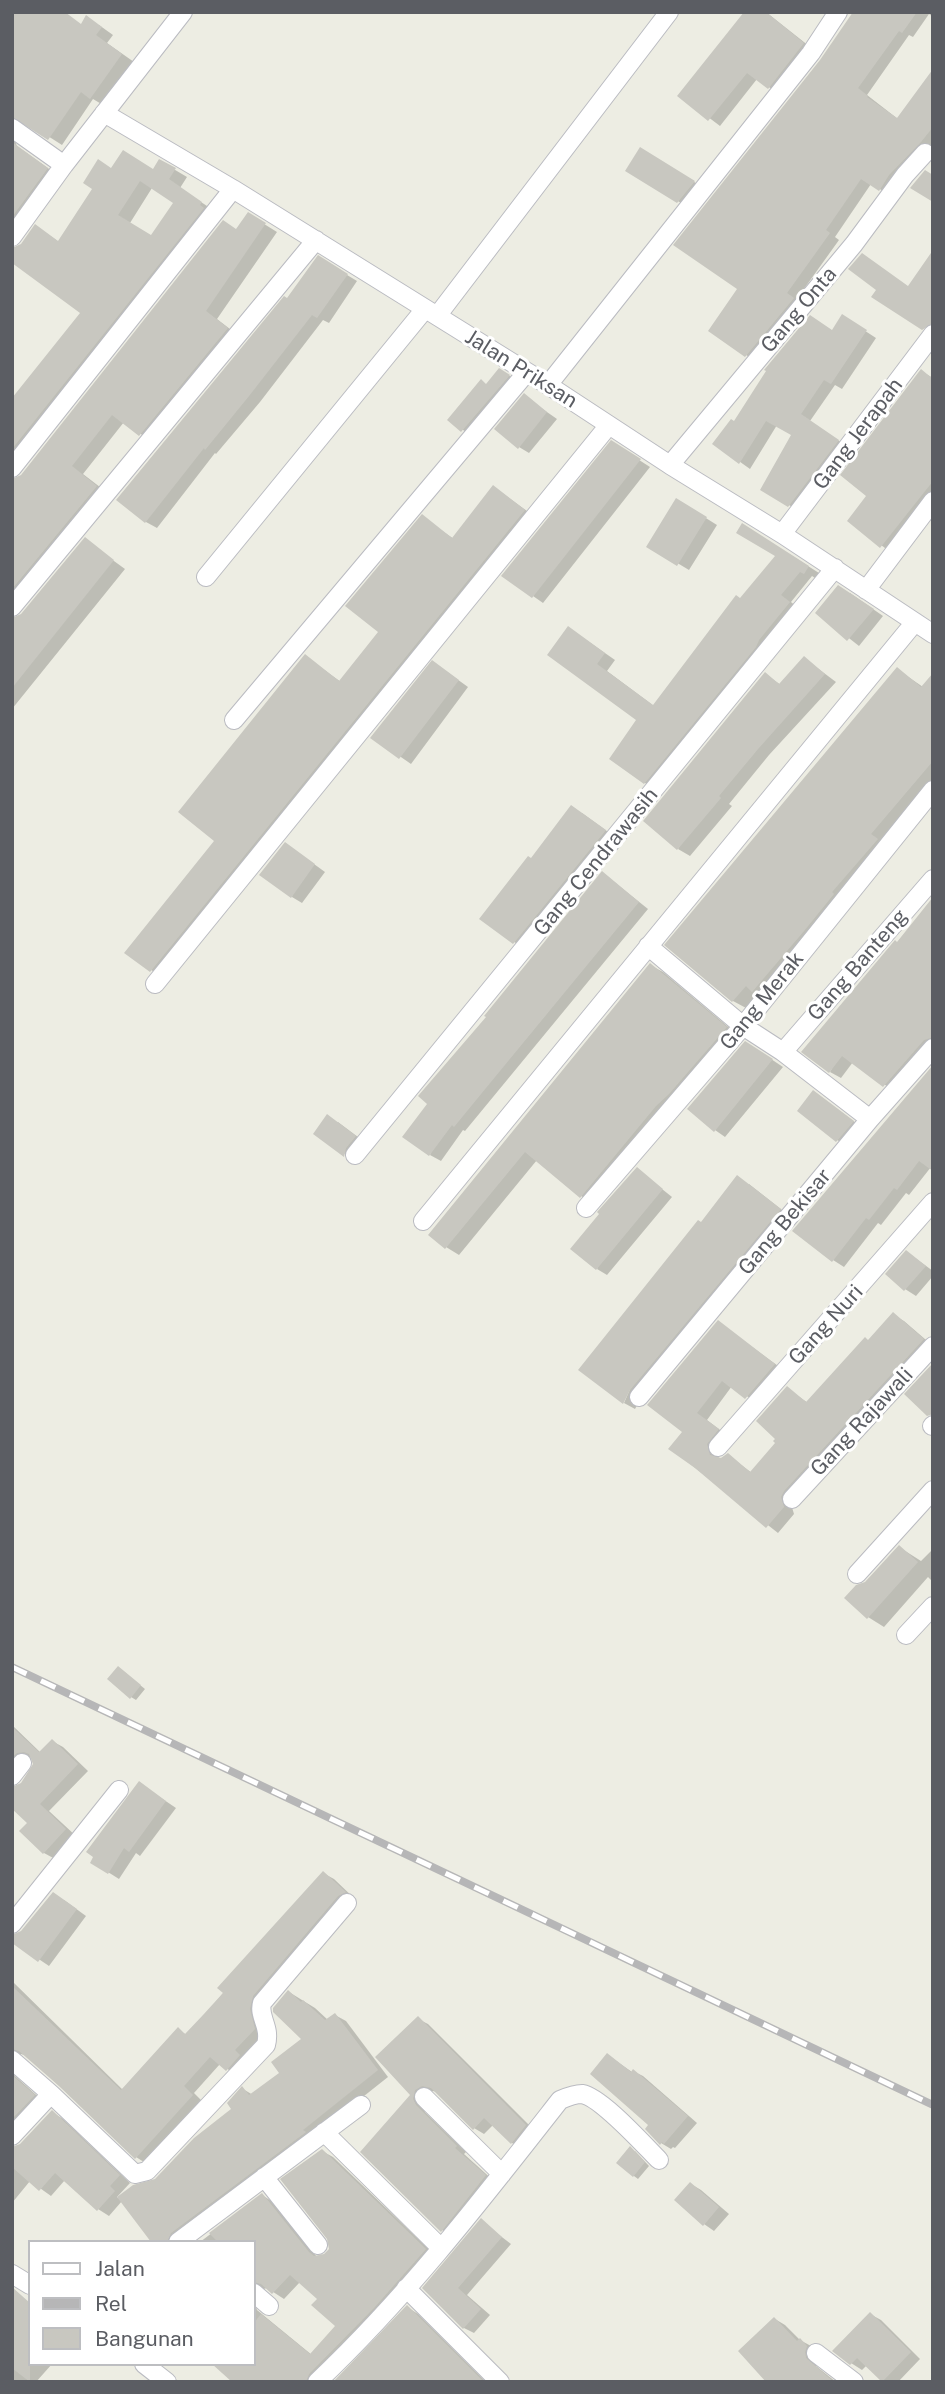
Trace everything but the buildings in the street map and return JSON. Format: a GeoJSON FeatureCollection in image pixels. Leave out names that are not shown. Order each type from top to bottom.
{"type":"FeatureCollection","features":[{"type":"Feature","properties":{"kind":"street"},"geometry":{"type":"LineString","coordinates":[[12,237],[64,165],[183,12]]}},
{"type":"Feature","properties":{"kind":"street"},"geometry":{"type":"LineString","coordinates":[[206,577],[431,312],[670,12]]}},
{"type":"Feature","properties":{"kind":"street"},"geometry":{"type":"LineString","coordinates":[[548,385],[811,53],[838,12]]}},
{"type":"Feature","properties":{"kind":"street","name":"Jalan Priksan"},"geometry":{"type":"LineString","coordinates":[[104,113],[233,189],[548,385],[835,568],[933,634]]}},
{"type":"Feature","properties":{"kind":"street"},"geometry":{"type":"LineString","coordinates":[[12,128],[64,165]]}},
{"type":"Feature","properties":{"kind":"street","name":"Gang Onta"},"geometry":{"type":"LineString","coordinates":[[670,465],[854,244],[905,175],[925,153]]}},
{"type":"Feature","properties":{"kind":"street"},"geometry":{"type":"LineString","coordinates":[[12,468],[233,189]]}},
{"type":"Feature","properties":{"kind":"street"},"geometry":{"type":"LineString","coordinates":[[12,607],[316,240]]}},
{"type":"Feature","properties":{"kind":"street","name":"Gang Jerapah"},"geometry":{"type":"LineString","coordinates":[[782,534],[933,334]]}},
{"type":"Feature","properties":{"kind":"street"},"geometry":{"type":"LineString","coordinates":[[234,720],[527,372]]}},
{"type":"Feature","properties":{"kind":"street"},"geometry":{"type":"LineString","coordinates":[[155,985],[609,425]]}},
{"type":"Feature","properties":{"kind":"street"},"geometry":{"type":"LineString","coordinates":[[866,590],[933,501]]}},
{"type":"Feature","properties":{"kind":"street","name":"Gang Cendrawasih"},"geometry":{"type":"LineString","coordinates":[[355,1155],[835,568]]}},
{"type":"Feature","properties":{"kind":"street"},"geometry":{"type":"LineString","coordinates":[[423,1221],[915,622]]}},
{"type":"Feature","properties":{"kind":"street","name":"Gang Merak"},"geometry":{"type":"LineString","coordinates":[[586,1208],[743,1026],[933,790]]}},
{"type":"Feature","properties":{"kind":"street","name":"Gang Banteng"},"geometry":{"type":"LineString","coordinates":[[783,1052],[933,879]]}},
{"type":"Feature","properties":{"kind":"street"},"geometry":{"type":"LineString","coordinates":[[648,946],[743,1026],[783,1052],[870,1119]]}},
{"type":"Feature","properties":{"kind":"street","name":"Gang Bekisar"},"geometry":{"type":"LineString","coordinates":[[639,1397],[870,1119],[933,1048]]}},
{"type":"Feature","properties":{"kind":"street","name":"Gang Nuri"},"geometry":{"type":"LineString","coordinates":[[718,1447],[933,1202]]}},
{"type":"Feature","properties":{"kind":"street","name":"Gang Rajawali"},"geometry":{"type":"LineString","coordinates":[[792,1499],[933,1346]]}},
{"type":"Feature","properties":{"kind":"street"},"geometry":{"type":"LineString","coordinates":[[857,1574],[933,1490]]}},
{"type":"Feature","properties":{"kind":"street"},"geometry":{"type":"LineString","coordinates":[[906,1635],[933,1606]]}},
{"type":"Feature","properties":{"kind":"street"},"geometry":{"type":"LineString","coordinates":[[12,1924],[119,1790]]}},
{"type":"Feature","properties":{"kind":"street"},"geometry":{"type":"LineString","coordinates":[[12,2060],[135,2174],[147,2171],[266,2045],[269,2030],[260,2010],[262,2003],[347,1903]]}},
{"type":"Feature","properties":{"kind":"street"},"geometry":{"type":"LineString","coordinates":[[12,2136],[51,2094]]}},
{"type":"Feature","properties":{"kind":"street"},"geometry":{"type":"LineString","coordinates":[[317,2382],[349,2352],[441,2248],[560,2100],[585,2094],[601,2104],[659,2160]]}},
{"type":"Feature","properties":{"kind":"street"},"geometry":{"type":"LineString","coordinates":[[424,2097],[502,2174]]}},
{"type":"Feature","properties":{"kind":"street"},"geometry":{"type":"LineString","coordinates":[[187,2239],[264,2177],[361,2105]]}},
{"type":"Feature","properties":{"kind":"street"},"geometry":{"type":"LineString","coordinates":[[324,2132],[441,2248]]}},
{"type":"Feature","properties":{"kind":"street"},"geometry":{"type":"LineString","coordinates":[[264,2177],[318,2245]]}},
{"type":"Feature","properties":{"kind":"street"},"geometry":{"type":"LineString","coordinates":[[12,2274],[28,2284]]}},
{"type":"Feature","properties":{"kind":"street"},"geometry":{"type":"LineString","coordinates":[[405,2288],[500,2382]]}},
{"type":"Feature","properties":{"kind":"street"},"geometry":{"type":"LineString","coordinates":[[256,2295],[269,2306]]}},
{"type":"Feature","properties":{"kind":"street"},"geometry":{"type":"LineString","coordinates":[[816,2353],[854,2382]]}},
{"type":"Feature","properties":{"kind":"street"},"geometry":{"type":"LineString","coordinates":[[147,2366],[167,2382]]}},
{"type":"Feature","properties":{"kind":"railway"},"geometry":{"type":"LineString","coordinates":[[12,1667],[933,2105]]}}]}
